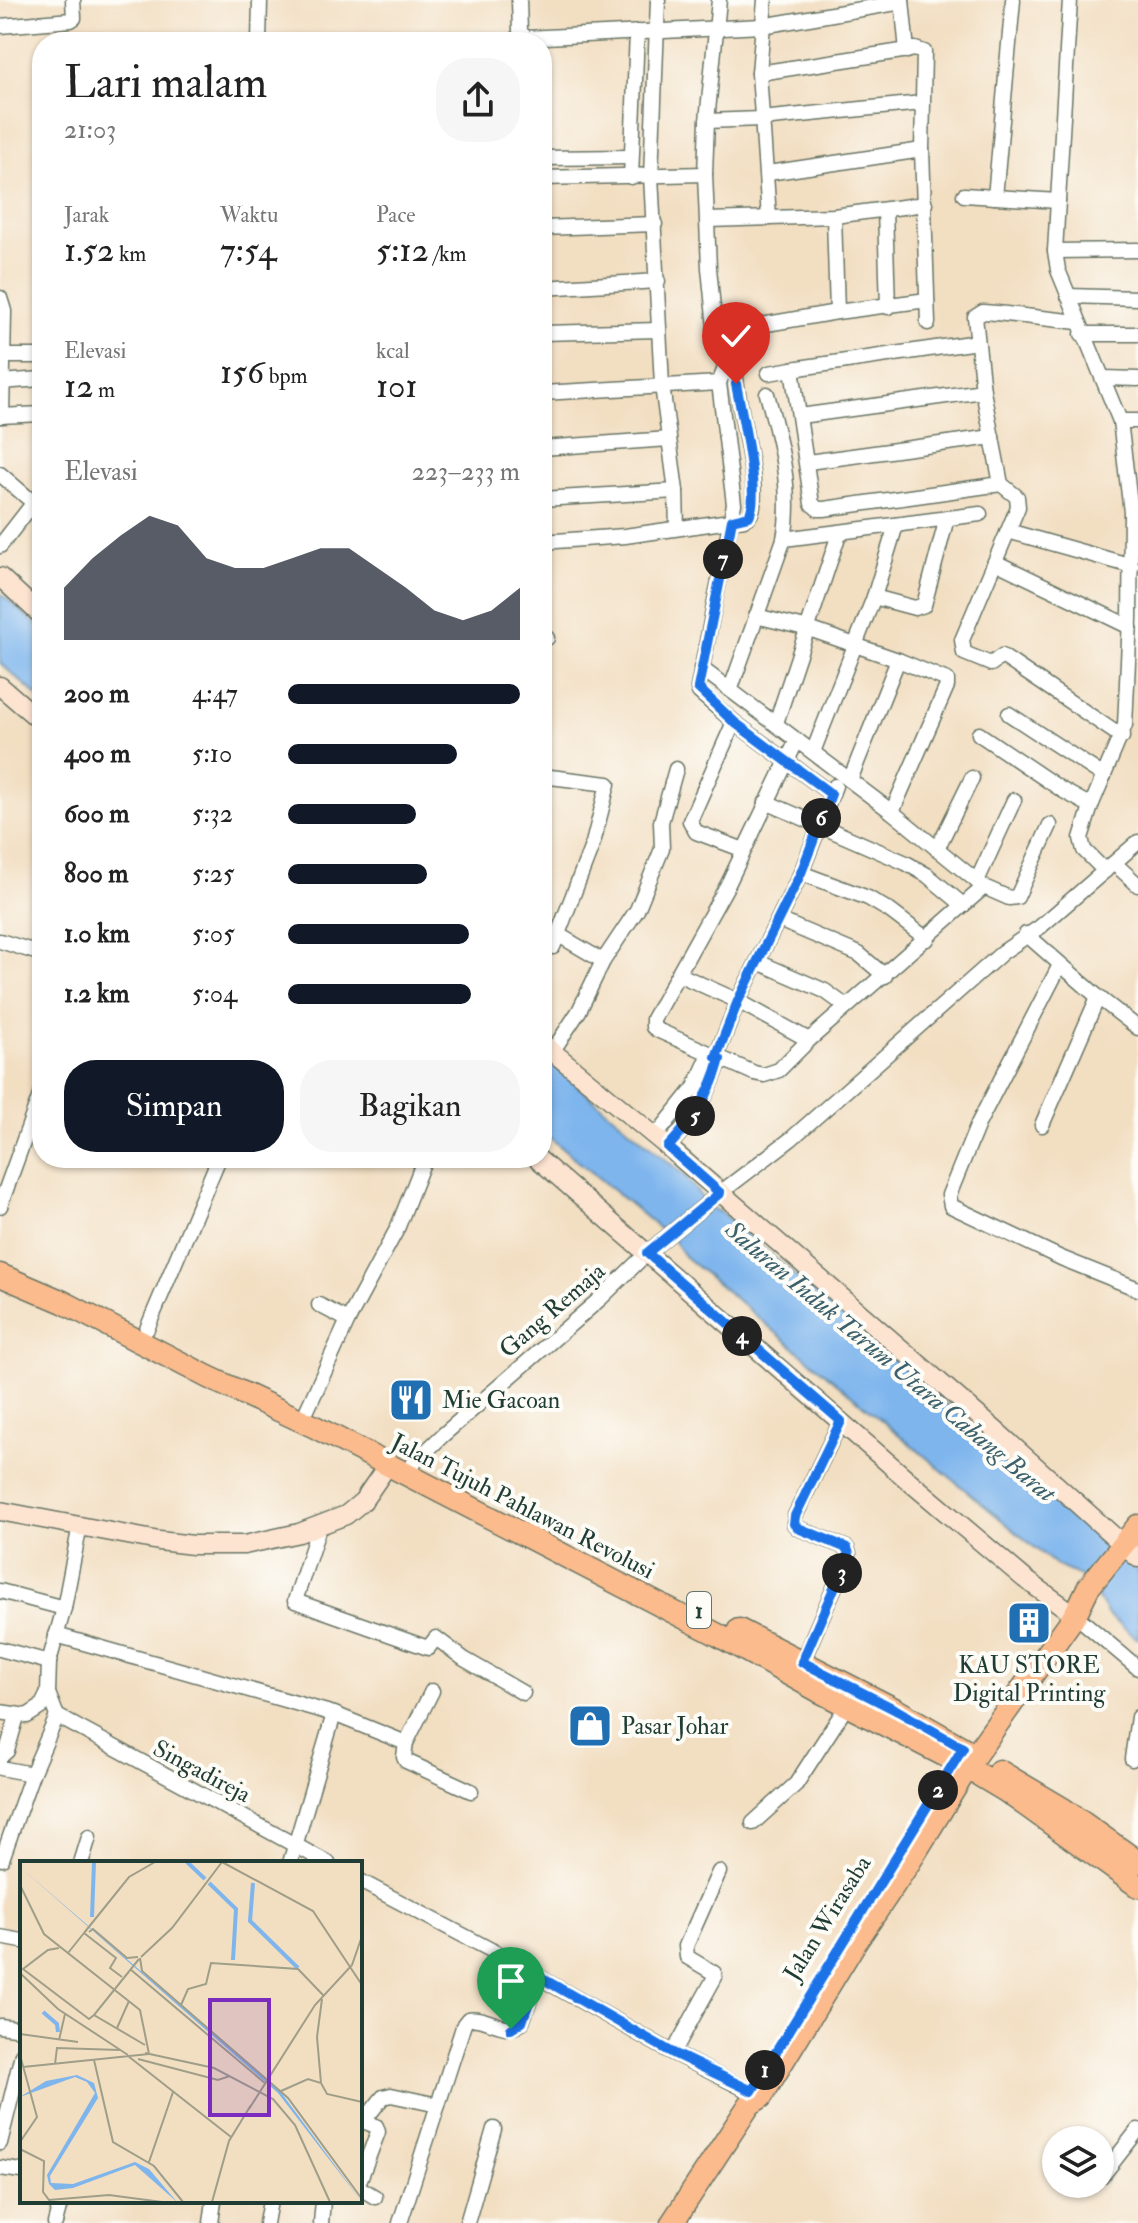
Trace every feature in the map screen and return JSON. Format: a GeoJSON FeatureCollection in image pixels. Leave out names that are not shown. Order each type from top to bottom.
{"type":"FeatureCollection","features":[{"type":"Feature","properties":{"kind":"main road","name":"Jalan Tujuh Pahlawan Revolusi"},"geometry":{"type":"LineString","coordinates":[[0,1275],[63,1302],[848,1704],[965,1758]]}},
{"type":"Feature","properties":{"kind":"main road","name":"Jalan Tujuh Pahlawan Revolusi"},"geometry":{"type":"LineString","coordinates":[[63,1302],[91,1305],[147,1329],[898,1711],[965,1758]]}},
{"type":"Feature","properties":{"kind":"main road","name":"Jalan Wirasaba"},"geometry":{"type":"LineString","coordinates":[[672,2223],[910,1861],[965,1758],[1024,1671],[1078,1602],[1127,1550],[1138,1526]]}},
{"type":"Feature","properties":{"kind":"main road","name":"1"},"geometry":{"type":"LineString","coordinates":[[965,1758],[1063,1809],[1138,1862]]}},
{"type":"Feature","properties":{"kind":"main road","name":"1"},"geometry":{"type":"LineString","coordinates":[[965,1758],[1138,1886]]}},
{"type":"Feature","properties":{"kind":"street"},"geometry":{"type":"LineString","coordinates":[[0,26],[71,20],[74,18],[73,0]]}},
{"type":"Feature","properties":{"kind":"street"},"geometry":{"type":"LineString","coordinates":[[259,32],[260,0]]}},
{"type":"Feature","properties":{"kind":"street"},"geometry":{"type":"LineString","coordinates":[[519,0],[520,32]]}},
{"type":"Feature","properties":{"kind":"street"},"geometry":{"type":"LineString","coordinates":[[658,0],[651,176],[662,385],[676,491],[677,528]]}},
{"type":"Feature","properties":{"kind":"street"},"geometry":{"type":"LineString","coordinates":[[719,0],[705,174],[715,328],[725,368],[719,383],[735,492],[698,684],[699,692],[831,794]]}},
{"type":"Feature","properties":{"kind":"street"},"geometry":{"type":"LineString","coordinates":[[765,0],[759,73],[769,218]]}},
{"type":"Feature","properties":{"kind":"street"},"geometry":{"type":"LineString","coordinates":[[995,197],[1013,0]]}},
{"type":"Feature","properties":{"kind":"street"},"geometry":{"type":"LineString","coordinates":[[1070,0],[1055,251],[1058,270],[1132,458],[1134,557],[1130,627],[1133,666],[1125,725],[1081,838],[1082,846],[1138,885]]}},
{"type":"Feature","properties":{"kind":"street"},"geometry":{"type":"LineString","coordinates":[[552,37],[762,26],[902,1],[907,51]]}},
{"type":"Feature","properties":{"kind":"street"},"geometry":{"type":"LineString","coordinates":[[631,177],[637,32]]}},
{"type":"Feature","properties":{"kind":"street"},"geometry":{"type":"LineString","coordinates":[[759,73],[915,49],[924,52],[922,150],[928,323]]}},
{"type":"Feature","properties":{"kind":"street"},"geometry":{"type":"LineString","coordinates":[[707,121],[761,119],[922,103]]}},
{"type":"Feature","properties":{"kind":"street"},"geometry":{"type":"LineString","coordinates":[[768,173],[922,150]]}},
{"type":"Feature","properties":{"kind":"street"},"geometry":{"type":"LineString","coordinates":[[552,158],[631,157]]}},
{"type":"Feature","properties":{"kind":"street"},"geometry":{"type":"LineString","coordinates":[[552,178],[705,174]]}},
{"type":"Feature","properties":{"kind":"street"},"geometry":{"type":"LineString","coordinates":[[964,195],[1058,201]]}},
{"type":"Feature","properties":{"kind":"street"},"geometry":{"type":"LineString","coordinates":[[708,220],[834,216],[925,204]]}},
{"type":"Feature","properties":{"kind":"street"},"geometry":{"type":"LineString","coordinates":[[885,210],[888,307]]}},
{"type":"Feature","properties":{"kind":"street"},"geometry":{"type":"LineString","coordinates":[[834,216],[837,312]]}},
{"type":"Feature","properties":{"kind":"street"},"geometry":{"type":"LineString","coordinates":[[552,228],[655,224]]}},
{"type":"Feature","properties":{"kind":"street"},"geometry":{"type":"LineString","coordinates":[[1055,251],[1138,250]]}},
{"type":"Feature","properties":{"kind":"street"},"geometry":{"type":"LineString","coordinates":[[552,287],[658,281]]}},
{"type":"Feature","properties":{"kind":"street"},"geometry":{"type":"LineString","coordinates":[[1068,296],[1138,298]]}},
{"type":"Feature","properties":{"kind":"street"},"geometry":{"type":"LineString","coordinates":[[0,298],[4,311],[1,416],[32,414]]}},
{"type":"Feature","properties":{"kind":"street"},"geometry":{"type":"LineString","coordinates":[[715,328],[732,330],[927,300]]}},
{"type":"Feature","properties":{"kind":"street"},"geometry":{"type":"LineString","coordinates":[[1122,737],[1002,656],[991,664],[962,650],[962,640],[1018,502],[1017,497],[1001,484],[983,391],[975,317],[983,312],[1138,334]]}},
{"type":"Feature","properties":{"kind":"street"},"geometry":{"type":"LineString","coordinates":[[552,333],[659,330]]}},
{"type":"Feature","properties":{"kind":"street"},"geometry":{"type":"LineString","coordinates":[[769,373],[977,342]]}},
{"type":"Feature","properties":{"kind":"street"},"geometry":{"type":"LineString","coordinates":[[3,356],[32,356]]}},
{"type":"Feature","properties":{"kind":"street"},"geometry":{"type":"LineString","coordinates":[[552,541],[625,536],[749,516],[753,486],[736,377],[725,368]]}},
{"type":"Feature","properties":{"kind":"street"},"geometry":{"type":"LineString","coordinates":[[792,369],[812,504],[818,509],[1001,484]]}},
{"type":"Feature","properties":{"kind":"street"},"geometry":{"type":"LineString","coordinates":[[1103,378],[1138,379]]}},
{"type":"Feature","properties":{"kind":"street"},"geometry":{"type":"LineString","coordinates":[[1,382],[32,380]]}},
{"type":"Feature","properties":{"kind":"street"},"geometry":{"type":"LineString","coordinates":[[552,392],[719,383]]}},
{"type":"Feature","properties":{"kind":"street"},"geometry":{"type":"LineString","coordinates":[[800,416],[983,391]]}},
{"type":"Feature","properties":{"kind":"street"},"geometry":{"type":"LineString","coordinates":[[731,688],[784,539],[788,511],[786,477],[767,394]]}},
{"type":"Feature","properties":{"kind":"street"},"geometry":{"type":"LineString","coordinates":[[1120,421],[1138,421]]}},
{"type":"Feature","properties":{"kind":"street"},"geometry":{"type":"LineString","coordinates":[[808,462],[992,437]]}},
{"type":"Feature","properties":{"kind":"street"},"geometry":{"type":"LineString","coordinates":[[552,447],[669,439]]}},
{"type":"Feature","properties":{"kind":"street"},"geometry":{"type":"LineString","coordinates":[[0,474],[32,497]]}},
{"type":"Feature","properties":{"kind":"street"},"geometry":{"type":"LineString","coordinates":[[552,498],[676,491]]}},
{"type":"Feature","properties":{"kind":"street"},"geometry":{"type":"LineString","coordinates":[[0,546],[32,510]]}},
{"type":"Feature","properties":{"kind":"street"},"geometry":{"type":"LineString","coordinates":[[784,539],[980,514]]}},
{"type":"Feature","properties":{"kind":"street"},"geometry":{"type":"LineString","coordinates":[[874,597],[915,608],[924,605],[947,518]]}},
{"type":"Feature","properties":{"kind":"street"},"geometry":{"type":"LineString","coordinates":[[813,752],[874,597],[896,525]]}},
{"type":"Feature","properties":{"kind":"street"},"geometry":{"type":"LineString","coordinates":[[1008,531],[1134,557]]}},
{"type":"Feature","properties":{"kind":"street"},"geometry":{"type":"LineString","coordinates":[[776,723],[839,534]]}},
{"type":"Feature","properties":{"kind":"street"},"geometry":{"type":"LineString","coordinates":[[995,562],[1130,627]]}},
{"type":"Feature","properties":{"kind":"street"},"geometry":{"type":"LineString","coordinates":[[0,577],[32,606]]}},
{"type":"Feature","properties":{"kind":"street"},"geometry":{"type":"LineString","coordinates":[[756,616],[809,629],[943,677],[947,686],[892,812]]}},
{"type":"Feature","properties":{"kind":"street"},"geometry":{"type":"LineString","coordinates":[[662,1142],[688,1125],[738,1001],[801,873],[831,794],[845,777],[898,660]]}},
{"type":"Feature","properties":{"kind":"street"},"geometry":{"type":"LineString","coordinates":[[701,668],[892,812],[981,884],[1009,898],[1017,897],[1050,825]]}},
{"type":"Feature","properties":{"kind":"street"},"geometry":{"type":"LineString","coordinates":[[0,686],[32,713]]}},
{"type":"Feature","properties":{"kind":"street"},"geometry":{"type":"LineString","coordinates":[[1009,714],[1104,776]]}},
{"type":"Feature","properties":{"kind":"street"},"geometry":{"type":"LineString","coordinates":[[734,722],[690,821],[696,832],[744,850]]}},
{"type":"Feature","properties":{"kind":"street"},"geometry":{"type":"LineString","coordinates":[[979,734],[1091,806]]}},
{"type":"Feature","properties":{"kind":"street"},"geometry":{"type":"LineString","coordinates":[[797,740],[728,884],[653,1019],[653,1027],[754,1073],[771,1075],[779,1070],[963,905],[981,884],[1014,800]]}},
{"type":"Feature","properties":{"kind":"street"},"geometry":{"type":"LineString","coordinates":[[552,1041],[579,1011],[603,961],[637,910],[662,849],[661,822],[676,769]]}},
{"type":"Feature","properties":{"kind":"street"},"geometry":{"type":"LineString","coordinates":[[552,777],[608,784],[593,843],[555,941],[603,961]]}},
{"type":"Feature","properties":{"kind":"street"},"geometry":{"type":"LineString","coordinates":[[937,849],[972,778]]}},
{"type":"Feature","properties":{"kind":"street"},"geometry":{"type":"LineString","coordinates":[[766,802],[906,863],[927,875],[963,905]]}},
{"type":"Feature","properties":{"kind":"street","name":"Gang Remaja"},"geometry":{"type":"LineString","coordinates":[[413,1464],[601,1298],[647,1253],[791,1139],[920,1024],[1026,934],[1040,927],[1138,842]]}},
{"type":"Feature","properties":{"kind":"street"},"geometry":{"type":"LineString","coordinates":[[801,873],[868,898],[927,939]]}},
{"type":"Feature","properties":{"kind":"street"},"geometry":{"type":"LineString","coordinates":[[779,920],[859,954],[885,976]]}},
{"type":"Feature","properties":{"kind":"street"},"geometry":{"type":"LineString","coordinates":[[1026,934],[1138,1028]]}},
{"type":"Feature","properties":{"kind":"street"},"geometry":{"type":"LineString","coordinates":[[0,941],[32,951]]}},
{"type":"Feature","properties":{"kind":"street"},"geometry":{"type":"LineString","coordinates":[[758,962],[825,991],[847,1007]]}},
{"type":"Feature","properties":{"kind":"street"},"geometry":{"type":"LineString","coordinates":[[1060,965],[978,1124],[948,1202],[1061,1258],[1138,1289]]}},
{"type":"Feature","properties":{"kind":"street"},"geometry":{"type":"LineString","coordinates":[[678,974],[738,1001],[809,1040]]}},
{"type":"Feature","properties":{"kind":"street"},"geometry":{"type":"LineString","coordinates":[[1042,1125],[1098,997]]}},
{"type":"Feature","properties":{"kind":"street"},"geometry":{"type":"LineString","coordinates":[[552,1051],[662,1142],[714,1198],[1127,1550]]}},
{"type":"Feature","properties":{"kind":"street"},"geometry":{"type":"LineString","coordinates":[[662,1142],[676,1114],[701,1091]]}},
{"type":"Feature","properties":{"kind":"street"},"geometry":{"type":"LineString","coordinates":[[676,1114],[688,1125]]}},
{"type":"Feature","properties":{"kind":"street"},"geometry":{"type":"LineString","coordinates":[[0,1206],[32,1118]]}},
{"type":"Feature","properties":{"kind":"street"},"geometry":{"type":"LineString","coordinates":[[147,1329],[215,1168]]}},
{"type":"Feature","properties":{"kind":"street"},"geometry":{"type":"LineString","coordinates":[[307,1410],[348,1320],[387,1250],[421,1168]]}},
{"type":"Feature","properties":{"kind":"street"},"geometry":{"type":"LineString","coordinates":[[549,1168],[1025,1579],[1078,1602],[1138,1668]]}},
{"type":"Feature","properties":{"kind":"street"},"geometry":{"type":"LineString","coordinates":[[319,1305],[348,1320]]}},
{"type":"Feature","properties":{"kind":"street"},"geometry":{"type":"LineString","coordinates":[[802,1662],[849,1554],[847,1548],[798,1528],[794,1524],[795,1516],[841,1421]]}},
{"type":"Feature","properties":{"kind":"street"},"geometry":{"type":"LineString","coordinates":[[0,1511],[159,1541],[220,1546],[265,1542],[319,1527],[355,1510],[387,1466]]}},
{"type":"Feature","properties":{"kind":"street"},"geometry":{"type":"LineString","coordinates":[[2,1859],[32,1774],[57,1716],[48,1693],[49,1662],[64,1608],[80,1525]]}},
{"type":"Feature","properties":{"kind":"street"},"geometry":{"type":"LineString","coordinates":[[319,1527],[295,1601],[428,1648],[436,1638],[464,1659],[523,1693]]}},
{"type":"Feature","properties":{"kind":"street"},"geometry":{"type":"LineString","coordinates":[[0,1591],[64,1608]]}},
{"type":"Feature","properties":{"kind":"street"},"geometry":{"type":"LineString","coordinates":[[56,1635],[334,1714],[406,1743]]}},
{"type":"Feature","properties":{"kind":"street"},"geometry":{"type":"LineString","coordinates":[[0,1649],[49,1662]]}},
{"type":"Feature","properties":{"kind":"street"},"geometry":{"type":"LineString","coordinates":[[432,1691],[403,1751],[406,1761],[471,1791]]}},
{"type":"Feature","properties":{"kind":"street"},"geometry":{"type":"LineString","coordinates":[[0,1712],[17,1716],[34,1713],[48,1693]]}},
{"type":"Feature","properties":{"kind":"street"},"geometry":{"type":"LineString","coordinates":[[753,1823],[796,1784],[848,1704]]}},
{"type":"Feature","properties":{"kind":"street"},"geometry":{"type":"LineString","coordinates":[[291,1861],[334,1714]]}},
{"type":"Feature","properties":{"kind":"street"},"geometry":{"type":"LineString","coordinates":[[0,1757],[7,1751],[17,1716]]}},
{"type":"Feature","properties":{"kind":"street","name":"Singadireja"},"geometry":{"type":"LineString","coordinates":[[57,1716],[324,1861]]}},
{"type":"Feature","properties":{"kind":"street"},"geometry":{"type":"LineString","coordinates":[[1132,1759],[1138,1717]]}},
{"type":"Feature","properties":{"kind":"street"},"geometry":{"type":"LineString","coordinates":[[0,1768],[32,1774]]}},
{"type":"Feature","properties":{"kind":"street"},"geometry":{"type":"LineString","coordinates":[[82,1861],[89,1837]]}},
{"type":"Feature","properties":{"kind":"street"},"geometry":{"type":"LineString","coordinates":[[673,2053],[715,1977],[714,1973],[687,1957],[686,1946],[719,1872]]}},
{"type":"Feature","properties":{"kind":"street"},"geometry":{"type":"LineString","coordinates":[[362,1882],[538,1976],[754,2098]]}},
{"type":"Feature","properties":{"kind":"street"},"geometry":{"type":"LineString","coordinates":[[0,1937],[20,1941]]}},
{"type":"Feature","properties":{"kind":"street"},"geometry":{"type":"LineString","coordinates":[[400,2223],[464,2024],[468,2019],[477,2017],[511,2029],[517,2027],[522,2022],[538,1976]]}},
{"type":"Feature","properties":{"kind":"street"},"geometry":{"type":"LineString","coordinates":[[0,2026],[20,2029]]}},
{"type":"Feature","properties":{"kind":"street"},"geometry":{"type":"LineString","coordinates":[[1,2134],[20,2062]]}},
{"type":"Feature","properties":{"kind":"street"},"geometry":{"type":"LineString","coordinates":[[362,2174],[378,2132],[366,2116],[383,2097],[391,2095],[438,2105]]}},
{"type":"Feature","properties":{"kind":"street"},"geometry":{"type":"LineString","coordinates":[[467,2223],[494,2129]]}},
{"type":"Feature","properties":{"kind":"street"},"geometry":{"type":"LineString","coordinates":[[1114,2161],[1138,2130]]}},
{"type":"Feature","properties":{"kind":"street"},"geometry":{"type":"LineString","coordinates":[[0,2168],[20,2171]]}},
{"type":"Feature","properties":{"kind":"street"},"geometry":{"type":"LineString","coordinates":[[362,2189],[375,2197]]}},
{"type":"Feature","properties":{"kind":"street"},"geometry":{"type":"LineString","coordinates":[[55,2223],[60,2203]]}},
{"type":"Feature","properties":{"kind":"street"},"geometry":{"type":"LineString","coordinates":[[211,2223],[214,2203]]}},
{"type":"Feature","properties":{"kind":"street"},"geometry":{"type":"LineString","coordinates":[[266,2223],[270,2203]]}},
{"type":"Feature","properties":{"kind":"street"},"geometry":{"type":"LineString","coordinates":[[321,2223],[323,2203]]}},
{"type":"Feature","properties":{"kind":"water"},"geometry":{"type":"Polygon","coordinates":[[[0,593],[32,620],[32,691],[0,663],[0,593]]]}},
{"type":"Feature","properties":{"kind":"water","name":"Saluran Induk Tarum Utara Cabang Barat"},"geometry":{"type":"Polygon","coordinates":[[[552,1064],[684,1175],[709,1207],[723,1214],[1103,1538],[1113,1555],[1138,1571],[1138,1639],[1108,1615],[1080,1576],[1057,1566],[684,1256],[673,1240],[552,1139],[552,1064]]]}},
{"type":"Feature","properties":{"kind":"place","name":"Mie Gacoan"},"geometry":{"type":"Point","coordinates":[411,1400]}},
{"type":"Feature","properties":{"kind":"place","name":"KAU STORE Digital Printing"},"geometry":{"type":"Point","coordinates":[1029,1623]}},
{"type":"Feature","properties":{"kind":"place","name":"Pasar Johar"},"geometry":{"type":"Point","coordinates":[590,1726]}},
{"type":"Feature","properties":{"kind":"route"},"geometry":{"type":"LineString","coordinates":[[511,2029],[522,2022],[538,1976],[673,2053],[752,2091],[963,1748],[802,1662],[849,1554],[847,1548],[798,1528],[794,1524],[795,1516],[841,1421],[647,1253],[720,1193],[668,1147],[703,1104],[717,1071],[720,1059],[716,1057],[738,1001],[801,873],[831,794],[734,722],[698,688],[732,520],[744,519],[752,510],[753,486],[736,384]]}}]}
